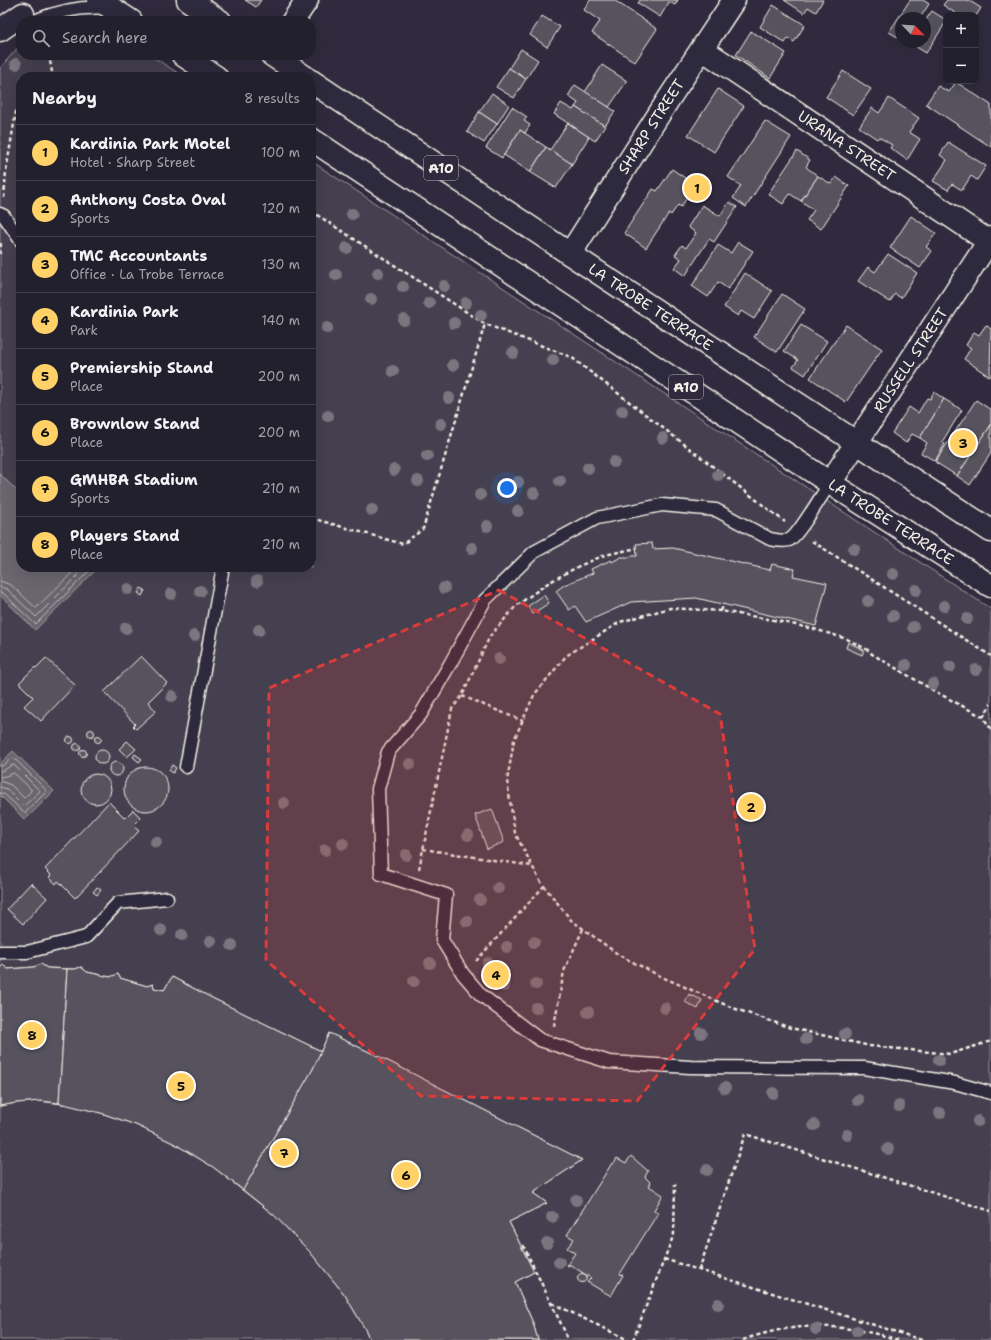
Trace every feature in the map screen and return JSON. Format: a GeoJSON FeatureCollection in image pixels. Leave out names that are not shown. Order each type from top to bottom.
{"type":"FeatureCollection","features":[{"type":"Feature","properties":{"kind":"main road"},"geometry":{"type":"LineString","coordinates":[[188,0],[212,16]]}},
{"type":"Feature","properties":{"kind":"main road"},"geometry":{"type":"LineString","coordinates":[[296,16],[307,0]]}},
{"type":"Feature","properties":{"kind":"main road","name":"SHARP STREET"},"geometry":{"type":"LineString","coordinates":[[570,254],[734,0]]}},
{"type":"Feature","properties":{"kind":"main road"},"geometry":{"type":"LineString","coordinates":[[105,4],[123,16]]}},
{"type":"Feature","properties":{"kind":"main road"},"geometry":{"type":"LineString","coordinates":[[0,30],[16,23]]}},
{"type":"Feature","properties":{"kind":"main road","name":"URANA STREET"},"geometry":{"type":"LineString","coordinates":[[702,49],[990,241]]}},
{"type":"Feature","properties":{"kind":"main road"},"geometry":{"type":"LineString","coordinates":[[190,60],[208,72]]}},
{"type":"Feature","properties":{"kind":"main road"},"geometry":{"type":"LineString","coordinates":[[279,60],[297,72]]}},
{"type":"Feature","properties":{"kind":"main road","name":"LA TROBE TERRACE"},"geometry":{"type":"LineString","coordinates":[[316,84],[570,254],[991,531]]}},
{"type":"Feature","properties":{"kind":"main road","name":"LA TROBE TERRACE"},"geometry":{"type":"LineString","coordinates":[[316,142],[830,483],[991,586]]}},
{"type":"Feature","properties":{"kind":"main road","name":"RUSSELL STREET"},"geometry":{"type":"LineString","coordinates":[[830,483],[990,241]]}},
{"type":"Feature","properties":{"kind":"lane"},"geometry":{"type":"LineString","coordinates":[[41,16],[105,4]]}},
{"type":"Feature","properties":{"kind":"lane"},"geometry":{"type":"LineString","coordinates":[[2,215],[16,234]]}},
{"type":"Feature","properties":{"kind":"lane"},"geometry":{"type":"LineString","coordinates":[[830,483],[798,532],[790,539],[780,541],[770,539],[716,510],[662,505],[597,518],[534,552],[485,600],[421,714],[388,752],[378,789],[381,874],[446,895],[442,940],[464,974],[481,995],[540,1040],[551,1044],[609,1062],[690,1067],[864,1068],[955,1083],[991,1092]]}},
{"type":"Feature","properties":{"kind":"lane"},"geometry":{"type":"LineString","coordinates":[[186,768],[222,572]]}},
{"type":"Feature","properties":{"kind":"lane"},"geometry":{"type":"LineString","coordinates":[[0,952],[27,952],[86,937],[118,903],[167,898]]}},
{"type":"Feature","properties":{"kind":"path"},"geometry":{"type":"LineString","coordinates":[[50,60],[52,72]]}},
{"type":"Feature","properties":{"kind":"path"},"geometry":{"type":"LineString","coordinates":[[0,254],[6,171],[16,112]]}},
{"type":"Feature","properties":{"kind":"path"},"geometry":{"type":"LineString","coordinates":[[316,214],[485,324],[571,357],[798,532],[991,656]]}},
{"type":"Feature","properties":{"kind":"path"},"geometry":{"type":"LineString","coordinates":[[316,519],[403,544],[423,529],[485,324]]}},
{"type":"Feature","properties":{"kind":"path"},"geometry":{"type":"LineString","coordinates":[[416,885],[452,709],[462,696],[490,636],[516,606],[548,583],[579,566],[605,555],[636,548]]}},
{"type":"Feature","properties":{"kind":"path"},"geometry":{"type":"LineString","coordinates":[[721,611],[724,604]]}},
{"type":"Feature","properties":{"kind":"path"},"geometry":{"type":"LineString","coordinates":[[991,729],[983,717],[936,692],[872,654],[868,650],[847,639],[814,629],[774,620],[721,611],[670,608],[620,622],[566,656],[534,695],[514,740],[507,781],[516,832],[532,866],[544,886],[570,920],[619,955],[662,977],[733,1008],[791,1028],[870,1046],[950,1054],[991,1042]]}},
{"type":"Feature","properties":{"kind":"path"},"geometry":{"type":"LineString","coordinates":[[462,696],[523,721]]}},
{"type":"Feature","properties":{"kind":"path"},"geometry":{"type":"LineString","coordinates":[[983,717],[991,704]]}},
{"type":"Feature","properties":{"kind":"path"},"geometry":{"type":"LineString","coordinates":[[423,849],[532,866]]}},
{"type":"Feature","properties":{"kind":"path"},"geometry":{"type":"LineString","coordinates":[[464,974],[544,886]]}},
{"type":"Feature","properties":{"kind":"path"},"geometry":{"type":"LineString","coordinates":[[551,1044],[564,970],[583,929]]}},
{"type":"Feature","properties":{"kind":"path"},"geometry":{"type":"LineString","coordinates":[[699,1270],[745,1134],[991,1211]]}},
{"type":"Feature","properties":{"kind":"path"},"geometry":{"type":"LineString","coordinates":[[633,1340],[674,1234],[675,1184]]}},
{"type":"Feature","properties":{"kind":"path"},"geometry":{"type":"LineString","coordinates":[[524,1245],[564,1330],[567,1340]]}},
{"type":"Feature","properties":{"kind":"path"},"geometry":{"type":"LineString","coordinates":[[664,1259],[922,1340]]}},
{"type":"Feature","properties":{"kind":"path"},"geometry":{"type":"LineString","coordinates":[[551,1302],[628,1340]]}},
{"type":"Feature","properties":{"kind":"path"},"geometry":{"type":"LineString","coordinates":[[743,1340],[776,1330],[803,1326],[849,1328],[872,1332],[899,1340]]}},
{"type":"Feature","properties":{"kind":"highlighted area"},"geometry":{"type":"Polygon","coordinates":[[[499,590],[720,714],[755,949],[637,1101],[421,1096],[266,960],[269,688],[499,590]]]}},
{"type":"Feature","properties":{"kind":"shaded area"},"geometry":{"type":"Polygon","coordinates":[[[16,50],[16,60],[158,60],[176,72],[16,72],[16,572],[316,572],[316,164],[991,609],[991,1340],[0,1340],[0,68],[16,50]]]}},
{"type":"Feature","properties":{"kind":"water"},"geometry":{"type":"Polygon","coordinates":[[[0,474],[16,490],[16,572],[94,572],[35,630],[0,595],[0,474]]]}},
{"type":"Feature","properties":{"kind":"water"},"geometry":{"type":"Polygon","coordinates":[[[13,751],[54,791],[25,820],[0,795],[0,764],[13,751]]]}},
{"type":"Feature","properties":{"kind":"building"},"geometry":{"type":"Polygon","coordinates":[[[245,0],[261,0],[256,7],[245,0]]]}},
{"type":"Feature","properties":{"kind":"building"},"geometry":{"type":"Polygon","coordinates":[[[590,0],[614,0],[657,29],[635,62],[592,33],[600,21],[584,10],[590,0]]]}},
{"type":"Feature","properties":{"kind":"building"},"geometry":{"type":"Polygon","coordinates":[[[640,0],[678,0],[675,5],[669,2],[660,17],[638,3],[640,0]]]}},
{"type":"Feature","properties":{"kind":"building"},"geometry":{"type":"Polygon","coordinates":[[[784,0],[823,0],[816,12],[808,7],[804,13],[784,0]]]}},
{"type":"Feature","properties":{"kind":"building"},"geometry":{"type":"Polygon","coordinates":[[[910,0],[923,0],[929,4],[924,12],[902,12],[910,0]]]}},
{"type":"Feature","properties":{"kind":"building"},"geometry":{"type":"Polygon","coordinates":[[[947,0],[968,0],[981,8],[978,12],[954,12],[943,5],[947,0]]]}},
{"type":"Feature","properties":{"kind":"building"},"geometry":{"type":"Polygon","coordinates":[[[773,5],[805,25],[794,42],[788,38],[785,43],[760,27],[773,5]]]}},
{"type":"Feature","properties":{"kind":"building"},"geometry":{"type":"Polygon","coordinates":[[[932,11],[943,18],[943,27],[931,45],[932,11]]]}},
{"type":"Feature","properties":{"kind":"building"},"geometry":{"type":"Polygon","coordinates":[[[542,16],[560,27],[547,47],[530,35],[542,16]]]}},
{"type":"Feature","properties":{"kind":"building"},"geometry":{"type":"Polygon","coordinates":[[[895,23],[895,36],[889,32],[895,23]]]}},
{"type":"Feature","properties":{"kind":"building"},"geometry":{"type":"Polygon","coordinates":[[[751,31],[786,53],[770,78],[736,55],[751,31]]]}},
{"type":"Feature","properties":{"kind":"building"},"geometry":{"type":"Polygon","coordinates":[[[918,48],[929,48],[926,53],[918,48]]]}},
{"type":"Feature","properties":{"kind":"building"},"geometry":{"type":"Polygon","coordinates":[[[521,49],[538,60],[526,79],[509,68],[521,49]]]}},
{"type":"Feature","properties":{"kind":"building"},"geometry":{"type":"Polygon","coordinates":[[[602,65],[627,81],[609,107],[585,92],[602,65]]]}},
{"type":"Feature","properties":{"kind":"building"},"geometry":{"type":"Polygon","coordinates":[[[509,68],[526,79],[514,98],[496,87],[509,68]]]}},
{"type":"Feature","properties":{"kind":"building"},"geometry":{"type":"Polygon","coordinates":[[[843,71],[871,89],[853,115],[826,97],[843,71]]]}},
{"type":"Feature","properties":{"kind":"building"},"geometry":{"type":"Polygon","coordinates":[[[955,84],[959,84],[991,105],[991,147],[926,104],[938,86],[949,92],[955,84]]]}},
{"type":"Feature","properties":{"kind":"building"},"geometry":{"type":"Polygon","coordinates":[[[575,85],[615,111],[605,126],[575,107],[578,103],[568,96],[575,85]]]}},
{"type":"Feature","properties":{"kind":"building"},"geometry":{"type":"Polygon","coordinates":[[[718,89],[744,106],[714,152],[688,135],[718,89]]]}},
{"type":"Feature","properties":{"kind":"building"},"geometry":{"type":"Polygon","coordinates":[[[492,93],[509,105],[497,124],[479,112],[492,93]]]}},
{"type":"Feature","properties":{"kind":"building"},"geometry":{"type":"Polygon","coordinates":[[[889,98],[919,118],[909,132],[920,139],[907,160],[890,148],[892,145],[879,137],[877,139],[859,127],[872,108],[879,113],[889,98]]]}},
{"type":"Feature","properties":{"kind":"building"},"geometry":{"type":"Polygon","coordinates":[[[561,103],[573,110],[575,107],[605,126],[595,141],[554,114],[561,103]]]}},
{"type":"Feature","properties":{"kind":"building"},"geometry":{"type":"Polygon","coordinates":[[[512,107],[527,117],[524,121],[530,125],[525,133],[520,130],[502,158],[486,148],[512,107]]]}},
{"type":"Feature","properties":{"kind":"building"},"geometry":{"type":"Polygon","coordinates":[[[479,112],[497,124],[484,143],[467,132],[479,112]]]}},
{"type":"Feature","properties":{"kind":"building"},"geometry":{"type":"Polygon","coordinates":[[[765,121],[791,137],[746,207],[733,198],[741,186],[728,177],[765,121]]]}},
{"type":"Feature","properties":{"kind":"building"},"geometry":{"type":"Polygon","coordinates":[[[568,123],[589,137],[572,164],[550,150],[568,123]]]}},
{"type":"Feature","properties":{"kind":"building"},"geometry":{"type":"Polygon","coordinates":[[[520,130],[546,147],[530,172],[504,155],[520,130]]]}},
{"type":"Feature","properties":{"kind":"building"},"geometry":{"type":"Polygon","coordinates":[[[948,142],[986,166],[977,180],[971,176],[962,190],[952,184],[948,190],[933,181],[947,160],[940,155],[948,142]]]}},
{"type":"Feature","properties":{"kind":"building"},"geometry":{"type":"Polygon","coordinates":[[[546,147],[572,164],[556,188],[530,172],[546,147]]]}},
{"type":"Feature","properties":{"kind":"building"},"geometry":{"type":"Polygon","coordinates":[[[797,151],[810,160],[806,167],[818,176],[801,201],[790,194],[783,204],[768,194],[797,151]]]}},
{"type":"Feature","properties":{"kind":"building"},"geometry":{"type":"Polygon","coordinates":[[[672,169],[695,185],[681,207],[678,205],[671,215],[669,213],[646,248],[624,233],[653,189],[657,191],[672,169]]]}},
{"type":"Feature","properties":{"kind":"building"},"geometry":{"type":"Polygon","coordinates":[[[818,176],[831,184],[836,177],[849,186],[821,229],[807,220],[814,210],[801,201],[818,176]]]}},
{"type":"Feature","properties":{"kind":"building"},"geometry":{"type":"Polygon","coordinates":[[[729,202],[737,207],[714,242],[709,239],[685,276],[674,268],[681,259],[675,255],[682,245],[686,248],[696,233],[688,227],[702,205],[720,216],[729,202]]]}},
{"type":"Feature","properties":{"kind":"building"},"geometry":{"type":"Polygon","coordinates":[[[911,216],[936,233],[926,247],[932,251],[920,268],[890,248],[911,216]]]}},
{"type":"Feature","properties":{"kind":"building"},"geometry":{"type":"Polygon","coordinates":[[[738,242],[753,251],[728,289],[718,282],[708,297],[692,286],[718,245],[731,253],[738,242]]]}},
{"type":"Feature","properties":{"kind":"building"},"geometry":{"type":"Polygon","coordinates":[[[888,254],[917,273],[901,298],[895,294],[890,302],[858,281],[868,267],[875,272],[888,254]]]}},
{"type":"Feature","properties":{"kind":"building"},"geometry":{"type":"Polygon","coordinates":[[[745,273],[772,291],[754,319],[741,311],[738,316],[724,307],[745,273]]]}},
{"type":"Feature","properties":{"kind":"building"},"geometry":{"type":"Polygon","coordinates":[[[782,294],[805,309],[777,352],[754,337],[782,294]]]}},
{"type":"Feature","properties":{"kind":"building"},"geometry":{"type":"Polygon","coordinates":[[[801,325],[827,341],[805,375],[793,367],[798,360],[784,351],[801,325]]]}},
{"type":"Feature","properties":{"kind":"building"},"geometry":{"type":"Polygon","coordinates":[[[846,325],[882,349],[846,402],[810,378],[846,325]]]}},
{"type":"Feature","properties":{"kind":"building"},"geometry":{"type":"Polygon","coordinates":[[[986,325],[991,329],[990,377],[964,359],[971,348],[966,345],[974,332],[979,335],[986,325]]]}},
{"type":"Feature","properties":{"kind":"building"},"geometry":{"type":"Polygon","coordinates":[[[934,392],[944,399],[920,438],[912,434],[906,443],[892,433],[909,407],[918,413],[927,398],[930,399],[934,392]]]}},
{"type":"Feature","properties":{"kind":"building"},"geometry":{"type":"Polygon","coordinates":[[[944,399],[962,410],[942,442],[945,444],[935,461],[921,453],[927,443],[920,438],[944,399]]]}},
{"type":"Feature","properties":{"kind":"building"},"geometry":{"type":"Polygon","coordinates":[[[976,400],[991,410],[991,425],[957,476],[935,462],[976,400]]]}},
{"type":"Feature","properties":{"kind":"building"},"geometry":{"type":"Polygon","coordinates":[[[991,425],[991,453],[970,485],[957,476],[991,425]]]}},
{"type":"Feature","properties":{"kind":"building"},"geometry":{"type":"Polygon","coordinates":[[[652,543],[653,549],[673,548],[770,570],[772,564],[795,569],[793,576],[827,583],[816,626],[696,598],[631,602],[586,622],[575,606],[569,610],[556,591],[564,585],[593,573],[591,569],[611,560],[612,562],[621,557],[637,556],[636,544],[652,543]]]}},
{"type":"Feature","properties":{"kind":"building"},"geometry":{"type":"Polygon","coordinates":[[[141,588],[145,590],[142,596],[138,593],[141,588]]]}},
{"type":"Feature","properties":{"kind":"building"},"geometry":{"type":"Polygon","coordinates":[[[544,595],[549,603],[532,614],[528,606],[544,595]]]}},
{"type":"Feature","properties":{"kind":"building"},"geometry":{"type":"Polygon","coordinates":[[[848,642],[864,650],[862,655],[846,648],[848,642]]]}},
{"type":"Feature","properties":{"kind":"building"},"geometry":{"type":"Polygon","coordinates":[[[141,656],[167,683],[148,702],[156,711],[136,729],[133,726],[135,724],[104,692],[141,656]]]}},
{"type":"Feature","properties":{"kind":"building"},"geometry":{"type":"Polygon","coordinates":[[[46,658],[75,685],[41,721],[24,706],[33,697],[19,683],[46,658]]]}},
{"type":"Feature","properties":{"kind":"building"},"geometry":{"type":"Polygon","coordinates":[[[91,729],[94,730],[94,736],[91,737],[88,736],[87,733],[88,730],[91,729]]]}},
{"type":"Feature","properties":{"kind":"building"},"geometry":{"type":"Polygon","coordinates":[[[98,735],[101,736],[101,742],[98,743],[95,742],[94,739],[95,736],[98,735]]]}},
{"type":"Feature","properties":{"kind":"building"},"geometry":{"type":"Polygon","coordinates":[[[70,736],[73,737],[73,743],[70,744],[67,743],[66,740],[67,737],[70,736]]]}},
{"type":"Feature","properties":{"kind":"building"},"geometry":{"type":"Polygon","coordinates":[[[127,741],[136,749],[127,757],[119,749],[127,741]]]}},
{"type":"Feature","properties":{"kind":"building"},"geometry":{"type":"Polygon","coordinates":[[[77,743],[80,744],[80,750],[77,751],[74,750],[73,747],[74,744],[77,743]]]}},
{"type":"Feature","properties":{"kind":"building"},"geometry":{"type":"Polygon","coordinates":[[[83,749],[86,750],[86,756],[83,757],[80,756],[79,753],[80,750],[83,749]]]}},
{"type":"Feature","properties":{"kind":"building"},"geometry":{"type":"Polygon","coordinates":[[[99,750],[105,750],[109,754],[109,760],[105,764],[99,764],[95,760],[95,754],[99,750]]]}},
{"type":"Feature","properties":{"kind":"building"},"geometry":{"type":"Polygon","coordinates":[[[135,754],[142,759],[139,762],[133,757],[135,754]]]}},
{"type":"Feature","properties":{"kind":"building"},"geometry":{"type":"Polygon","coordinates":[[[113,762],[119,762],[123,766],[123,772],[119,776],[113,776],[109,772],[109,766],[113,762]]]}},
{"type":"Feature","properties":{"kind":"building"},"geometry":{"type":"Polygon","coordinates":[[[172,765],[176,768],[173,773],[169,770],[172,765]]]}},
{"type":"Feature","properties":{"kind":"building"},"geometry":{"type":"Polygon","coordinates":[[[150,767],[162,773],[167,781],[167,797],[162,805],[154,810],[142,811],[130,805],[125,797],[124,785],[130,773],[138,768],[150,767]]]}},
{"type":"Feature","properties":{"kind":"building"},"geometry":{"type":"Polygon","coordinates":[[[96,774],[107,778],[111,789],[107,800],[96,804],[85,800],[81,789],[85,778],[96,774]]]}},
{"type":"Feature","properties":{"kind":"building"},"geometry":{"type":"Polygon","coordinates":[[[109,802],[125,818],[133,810],[141,818],[133,826],[139,831],[75,898],[58,881],[56,884],[49,877],[51,875],[45,869],[109,802]]]}},
{"type":"Feature","properties":{"kind":"building"},"geometry":{"type":"Polygon","coordinates":[[[492,809],[504,842],[487,849],[475,815],[492,809]]]}},
{"type":"Feature","properties":{"kind":"building"},"geometry":{"type":"Polygon","coordinates":[[[31,883],[47,898],[23,924],[7,909],[31,883]]]}},
{"type":"Feature","properties":{"kind":"building"},"geometry":{"type":"Polygon","coordinates":[[[97,887],[101,890],[97,895],[93,892],[97,887]]]}},
{"type":"Feature","properties":{"kind":"building"},"geometry":{"type":"Polygon","coordinates":[[[41,964],[47,968],[75,969],[81,967],[87,972],[110,977],[118,974],[120,978],[147,986],[153,984],[154,988],[164,990],[172,977],[321,1051],[329,1033],[384,1059],[582,1160],[533,1193],[547,1203],[509,1222],[534,1272],[515,1282],[533,1323],[538,1340],[370,1340],[345,1295],[310,1252],[274,1215],[213,1167],[175,1144],[136,1125],[101,1113],[69,1105],[40,1101],[0,1106],[0,968],[3,965],[8,969],[34,967],[41,964]]]}},
{"type":"Feature","properties":{"kind":"building"},"geometry":{"type":"Polygon","coordinates":[[[41,964],[47,968],[67,969],[59,1103],[40,1101],[0,1106],[0,968],[3,965],[8,969],[34,967],[41,964]]]}},
{"type":"Feature","properties":{"kind":"building"},"geometry":{"type":"Polygon","coordinates":[[[81,967],[87,972],[110,977],[118,974],[120,978],[147,986],[153,984],[154,988],[164,990],[172,977],[321,1051],[313,1069],[243,1190],[213,1167],[175,1144],[136,1125],[101,1113],[59,1103],[67,969],[81,967]]]}},
{"type":"Feature","properties":{"kind":"building"},"geometry":{"type":"Polygon","coordinates":[[[689,994],[702,1000],[698,1009],[685,1002],[689,994]]]}},
{"type":"Feature","properties":{"kind":"building"},"geometry":{"type":"Polygon","coordinates":[[[329,1033],[384,1059],[582,1160],[533,1193],[547,1203],[509,1222],[534,1272],[515,1282],[533,1323],[538,1340],[370,1340],[345,1295],[310,1252],[274,1215],[243,1190],[313,1069],[329,1033]]]}},
{"type":"Feature","properties":{"kind":"building"},"geometry":{"type":"Polygon","coordinates":[[[631,1156],[648,1171],[645,1177],[651,1183],[649,1186],[663,1195],[654,1210],[658,1213],[620,1274],[623,1275],[611,1296],[587,1282],[591,1278],[569,1264],[569,1266],[567,1265],[575,1253],[567,1248],[574,1239],[567,1235],[612,1163],[613,1164],[617,1158],[626,1163],[631,1156]]]}},
{"type":"Feature","properties":{"kind":"building"},"geometry":{"type":"Polygon","coordinates":[[[582,1273],[587,1278],[582,1283],[577,1278],[582,1273]]]}},
{"type":"Feature","properties":{"kind":"place","name":"Kardinia Park Motel"},"geometry":{"type":"Point","coordinates":[697,188]}},
{"type":"Feature","properties":{"kind":"place","name":"TMC Accountants"},"geometry":{"type":"Point","coordinates":[963,443]}},
{"type":"Feature","properties":{"kind":"place","name":"Anthony Costa Oval"},"geometry":{"type":"Point","coordinates":[751,807]}},
{"type":"Feature","properties":{"kind":"place","name":"Kardinia Park"},"geometry":{"type":"Point","coordinates":[496,975]}},
{"type":"Feature","properties":{"kind":"place","name":"Players Stand"},"geometry":{"type":"Point","coordinates":[32,1035]}},
{"type":"Feature","properties":{"kind":"place","name":"Premiership Stand"},"geometry":{"type":"Point","coordinates":[181,1086]}},
{"type":"Feature","properties":{"kind":"place","name":"GMHBA Stadium"},"geometry":{"type":"Point","coordinates":[284,1153]}},
{"type":"Feature","properties":{"kind":"place","name":"Brownlow Stand"},"geometry":{"type":"Point","coordinates":[406,1175]}}]}
